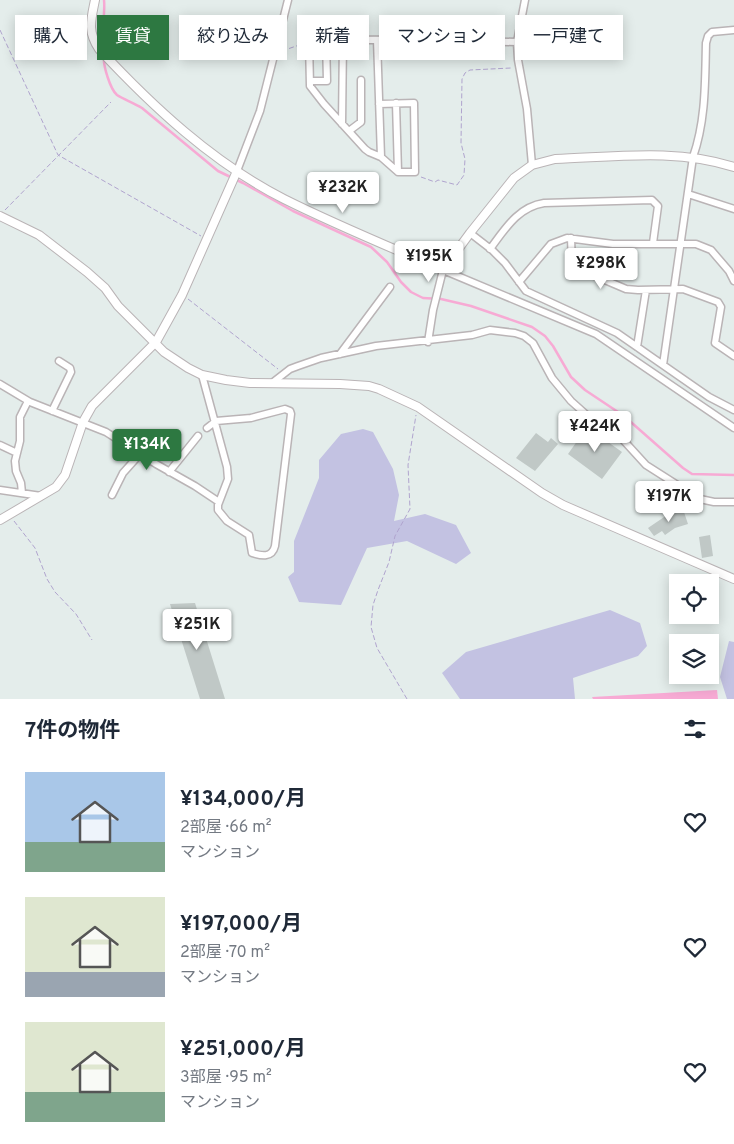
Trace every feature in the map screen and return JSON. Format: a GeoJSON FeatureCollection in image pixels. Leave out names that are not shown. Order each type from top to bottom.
{"type":"FeatureCollection","features":[{"type":"Feature","properties":{"kind":"street"},"geometry":{"type":"LineString","coordinates":[[95,0],[90,29],[93,40],[99,49],[164,114],[235,176],[444,270],[596,334],[734,428]]}},
{"type":"Feature","properties":{"kind":"street"},"geometry":{"type":"LineString","coordinates":[[284,15],[288,0]]}},
{"type":"Feature","properties":{"kind":"street"},"geometry":{"type":"LineString","coordinates":[[522,15],[525,0]]}},
{"type":"Feature","properties":{"kind":"street"},"geometry":{"type":"LineString","coordinates":[[664,365],[693,157],[702,125],[706,42],[712,32],[734,30]]}},
{"type":"Feature","properties":{"kind":"street"},"geometry":{"type":"LineString","coordinates":[[369,40],[515,42]]}},
{"type":"Feature","properties":{"kind":"street"},"geometry":{"type":"LineString","coordinates":[[377,40],[380,157]]}},
{"type":"Feature","properties":{"kind":"street"},"geometry":{"type":"LineString","coordinates":[[0,520],[56,487],[65,475],[83,422],[98,399],[156,342],[182,295],[235,176],[260,111],[273,60]]}},
{"type":"Feature","properties":{"kind":"street"},"geometry":{"type":"LineString","coordinates":[[309,60],[310,86],[342,124],[369,152],[380,157],[398,172],[416,172],[414,103],[379,104]]}},
{"type":"Feature","properties":{"kind":"street"},"geometry":{"type":"LineString","coordinates":[[310,81],[327,81],[326,60]]}},
{"type":"Feature","properties":{"kind":"street"},"geometry":{"type":"LineString","coordinates":[[342,60],[342,124]]}},
{"type":"Feature","properties":{"kind":"street"},"geometry":{"type":"LineString","coordinates":[[519,60],[527,109],[532,165]]}},
{"type":"Feature","properties":{"kind":"street"},"geometry":{"type":"LineString","coordinates":[[349,131],[361,122],[361,80]]}},
{"type":"Feature","properties":{"kind":"street"},"geometry":{"type":"LineString","coordinates":[[396,103],[398,172]]}},
{"type":"Feature","properties":{"kind":"street"},"geometry":{"type":"LineString","coordinates":[[428,342],[434,302],[444,270],[470,233],[514,178],[532,165],[555,159],[666,155],[693,157],[734,167]]}},
{"type":"Feature","properties":{"kind":"street"},"geometry":{"type":"LineString","coordinates":[[688,194],[734,209]]}},
{"type":"Feature","properties":{"kind":"street"},"geometry":{"type":"LineString","coordinates":[[490,249],[522,211],[530,206],[544,203],[652,200],[658,206],[653,243]]}},
{"type":"Feature","properties":{"kind":"street"},"geometry":{"type":"LineString","coordinates":[[0,215],[39,235],[87,272],[105,288],[118,306],[164,352],[176,361],[202,374],[250,383],[368,386],[390,393],[418,407],[542,494],[563,505],[734,579]]}},
{"type":"Feature","properties":{"kind":"street"},"geometry":{"type":"LineString","coordinates":[[470,233],[505,263],[526,291],[617,333],[709,397],[734,410]]}},
{"type":"Feature","properties":{"kind":"street"},"geometry":{"type":"LineString","coordinates":[[519,282],[551,244],[558,240],[571,238],[613,244],[696,244],[711,250],[732,272],[734,281]]}},
{"type":"Feature","properties":{"kind":"street"},"geometry":{"type":"LineString","coordinates":[[571,238],[572,266],[619,287],[632,290],[683,289],[718,302],[721,307],[715,343],[734,356]]}},
{"type":"Feature","properties":{"kind":"street"},"geometry":{"type":"LineString","coordinates":[[340,354],[390,287]]}},
{"type":"Feature","properties":{"kind":"street"},"geometry":{"type":"LineString","coordinates":[[637,347],[646,290]]}},
{"type":"Feature","properties":{"kind":"street"},"geometry":{"type":"LineString","coordinates":[[272,383],[298,366],[376,346],[472,336],[490,330],[515,333],[524,336],[533,343],[559,388],[590,418],[602,422],[615,431],[646,465],[700,498],[714,502],[734,502]]}},
{"type":"Feature","properties":{"kind":"street"},"geometry":{"type":"LineString","coordinates":[[52,411],[71,372],[70,368],[59,361]]}},
{"type":"Feature","properties":{"kind":"street"},"geometry":{"type":"LineString","coordinates":[[202,374],[216,421],[227,467],[228,479],[218,505],[220,514],[249,535],[252,553],[269,556],[275,546],[292,417],[290,411],[285,410],[251,418],[216,421],[207,428]]}},
{"type":"Feature","properties":{"kind":"street"},"geometry":{"type":"LineString","coordinates":[[0,384],[28,401],[106,432],[219,502]]}},
{"type":"Feature","properties":{"kind":"street"},"geometry":{"type":"LineString","coordinates":[[22,493],[15,465],[18,453],[20,417],[28,401]]}},
{"type":"Feature","properties":{"kind":"street"},"geometry":{"type":"LineString","coordinates":[[169,472],[198,436]]}},
{"type":"Feature","properties":{"kind":"street"},"geometry":{"type":"LineString","coordinates":[[0,445],[18,453]]}},
{"type":"Feature","properties":{"kind":"street"},"geometry":{"type":"LineString","coordinates":[[112,495],[122,472],[140,454]]}},
{"type":"Feature","properties":{"kind":"street"},"geometry":{"type":"LineString","coordinates":[[0,490],[41,496]]}},
{"type":"Feature","properties":{"kind":"path"},"geometry":{"type":"LineString","coordinates":[[0,30],[58,155],[207,240]]}},
{"type":"Feature","properties":{"kind":"path"},"geometry":{"type":"LineString","coordinates":[[416,172],[419,176],[435,182],[438,180],[457,185],[464,175],[465,167],[461,143],[462,79],[465,73],[470,70],[520,68]]}},
{"type":"Feature","properties":{"kind":"path"},"geometry":{"type":"LineString","coordinates":[[0,215],[111,102]]}},
{"type":"Feature","properties":{"kind":"path"},"geometry":{"type":"LineString","coordinates":[[182,295],[285,373]]}},
{"type":"Feature","properties":{"kind":"path"},"geometry":{"type":"LineString","coordinates":[[407,699],[377,648],[371,627],[373,605],[389,562],[395,536],[410,509],[408,465],[418,407]]}},
{"type":"Feature","properties":{"kind":"path"},"geometry":{"type":"LineString","coordinates":[[9,515],[34,548],[47,579],[55,592],[80,619],[92,640]]}},
{"type":"Feature","properties":{"kind":"shaded area"},"geometry":{"type":"Polygon","coordinates":[[[363,429],[373,432],[393,469],[399,495],[394,521],[425,514],[456,525],[471,553],[456,564],[407,541],[367,548],[341,605],[299,602],[288,577],[294,572],[294,541],[319,478],[319,460],[341,434],[363,429]]]}},
{"type":"Feature","properties":{"kind":"shaded area"},"geometry":{"type":"Polygon","coordinates":[[[610,610],[640,623],[647,646],[638,656],[573,678],[575,699],[460,699],[442,673],[466,652],[610,610]]]}},
{"type":"Feature","properties":{"kind":"shaded area"},"geometry":{"type":"Polygon","coordinates":[[[729,641],[734,642],[734,699],[727,699],[720,677],[729,641]]]}},
{"type":"Feature","properties":{"kind":"shaded area"},"geometry":{"type":"Polygon","coordinates":[[[717,690],[718,699],[593,699],[592,697],[717,690]]]}},
{"type":"Feature","properties":{"kind":"building"},"geometry":{"type":"Polygon","coordinates":[[[587,427],[622,452],[602,479],[568,454],[587,427]]]}},
{"type":"Feature","properties":{"kind":"building"},"geometry":{"type":"Polygon","coordinates":[[[536,433],[548,442],[551,438],[558,444],[535,471],[516,458],[536,433]]]}},
{"type":"Feature","properties":{"kind":"building"},"geometry":{"type":"Polygon","coordinates":[[[683,509],[688,524],[675,528],[665,535],[662,531],[654,536],[648,528],[670,513],[683,509]]]}},
{"type":"Feature","properties":{"kind":"building"},"geometry":{"type":"Polygon","coordinates":[[[710,535],[713,556],[702,558],[699,537],[710,535]]]}},
{"type":"Feature","properties":{"kind":"building"},"geometry":{"type":"Polygon","coordinates":[[[195,603],[225,699],[200,699],[170,604],[195,603]]]}},
{"type":"Feature","properties":{"kind":"waterway"},"geometry":{"type":"LineString","coordinates":[[104,0],[104,15]]}},
{"type":"Feature","properties":{"kind":"waterway"},"geometry":{"type":"LineString","coordinates":[[104,60],[108,77],[117,95],[142,108],[218,171],[293,211],[371,247],[387,262],[401,282],[411,292],[423,298],[441,299],[471,306],[532,327],[545,336],[553,346],[571,377],[585,390],[624,416],[683,468],[692,474],[734,475]]}}]}
